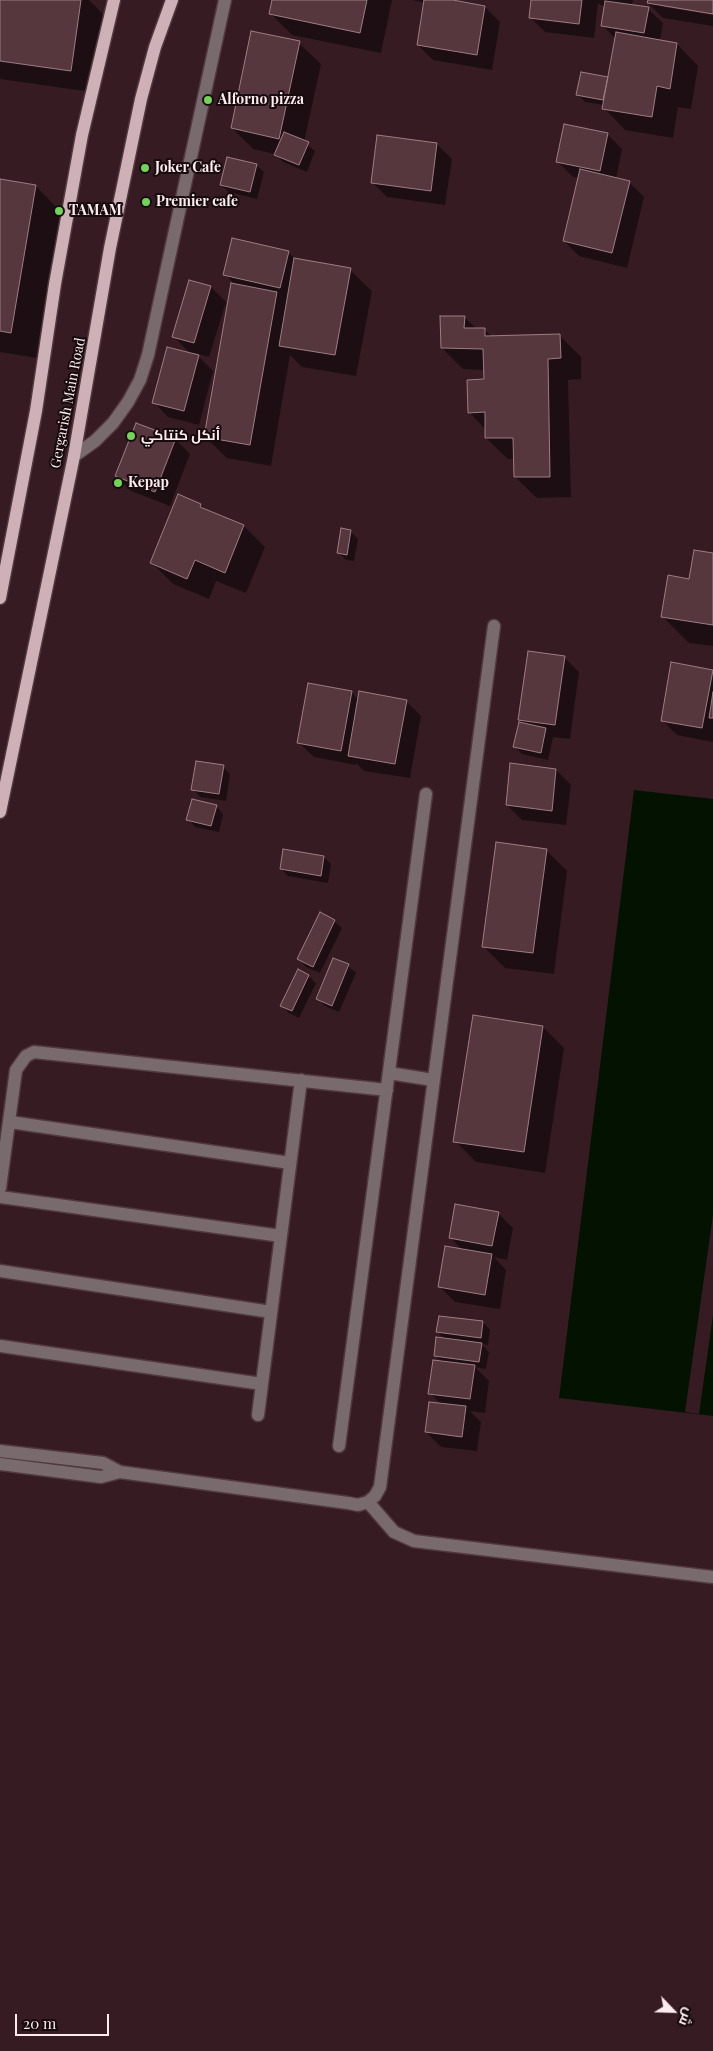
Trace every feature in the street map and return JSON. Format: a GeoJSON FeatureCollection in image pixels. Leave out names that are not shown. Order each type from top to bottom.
{"type":"FeatureCollection","features":[{"type":"Feature","properties":{"kind":"main road"},"geometry":{"type":"LineString","coordinates":[[0,598],[36,411],[55,284],[82,135],[114,0]]}},
{"type":"Feature","properties":{"kind":"main road","name":"Gergarish Main Road"},"geometry":{"type":"LineString","coordinates":[[0,812],[74,456],[110,248],[141,99],[172,0]]}},
{"type":"Feature","properties":{"kind":"lane"},"geometry":{"type":"LineString","coordinates":[[74,456],[95,442],[113,423],[128,402],[142,372],[225,0]]}},
{"type":"Feature","properties":{"kind":"lane"},"geometry":{"type":"LineString","coordinates":[[0,1451],[103,1463],[120,1472],[353,1504],[368,1502],[380,1487],[494,626]]}},
{"type":"Feature","properties":{"kind":"lane"},"geometry":{"type":"LineString","coordinates":[[339,1446],[426,794]]}},
{"type":"Feature","properties":{"kind":"lane"},"geometry":{"type":"LineString","coordinates":[[0,1188],[16,1070],[20,1062],[34,1052],[387,1090]]}},
{"type":"Feature","properties":{"kind":"lane"},"geometry":{"type":"LineString","coordinates":[[389,1073],[434,1080]]}},
{"type":"Feature","properties":{"kind":"lane"},"geometry":{"type":"LineString","coordinates":[[258,1415],[301,1080]]}},
{"type":"Feature","properties":{"kind":"lane"},"geometry":{"type":"LineString","coordinates":[[10,1122],[290,1163]]}},
{"type":"Feature","properties":{"kind":"lane"},"geometry":{"type":"LineString","coordinates":[[0,1197],[281,1236]]}},
{"type":"Feature","properties":{"kind":"lane"},"geometry":{"type":"LineString","coordinates":[[0,1271],[271,1312]]}},
{"type":"Feature","properties":{"kind":"lane"},"geometry":{"type":"LineString","coordinates":[[0,1346],[262,1384]]}},
{"type":"Feature","properties":{"kind":"lane"},"geometry":{"type":"LineString","coordinates":[[0,1464],[101,1477],[120,1472]]}},
{"type":"Feature","properties":{"kind":"lane"},"geometry":{"type":"LineString","coordinates":[[368,1502],[394,1532],[414,1541],[713,1577]]}},
{"type":"Feature","properties":{"kind":"shaded area"},"geometry":{"type":"Polygon","coordinates":[[[634,790],[713,799],[713,1416],[559,1398],[634,790]]]}},
{"type":"Feature","properties":{"kind":"pier"},"geometry":{"type":"Polygon","coordinates":[[[713,1215],[713,1315],[699,1414],[685,1412],[713,1215]]]}},
{"type":"Feature","properties":{"kind":"building"},"geometry":{"type":"Polygon","coordinates":[[[0,0],[81,0],[71,71],[0,61],[0,0]]]}},
{"type":"Feature","properties":{"kind":"building"},"geometry":{"type":"Polygon","coordinates":[[[272,0],[367,0],[360,33],[269,14],[272,0]]]}},
{"type":"Feature","properties":{"kind":"building"},"geometry":{"type":"Polygon","coordinates":[[[424,0],[453,0],[485,6],[477,55],[417,45],[424,0]]]}},
{"type":"Feature","properties":{"kind":"building"},"geometry":{"type":"Polygon","coordinates":[[[531,0],[582,0],[579,24],[529,18],[531,0]]]}},
{"type":"Feature","properties":{"kind":"building"},"geometry":{"type":"Polygon","coordinates":[[[648,0],[713,0],[713,14],[647,3],[648,0]]]}},
{"type":"Feature","properties":{"kind":"building"},"geometry":{"type":"Polygon","coordinates":[[[605,1],[649,7],[644,33],[601,26],[605,1]]]}},
{"type":"Feature","properties":{"kind":"building"},"geometry":{"type":"Polygon","coordinates":[[[251,31],[300,41],[279,139],[231,128],[251,31]]]}},
{"type":"Feature","properties":{"kind":"building"},"geometry":{"type":"Polygon","coordinates":[[[616,32],[677,43],[670,89],[657,86],[652,117],[602,109],[616,32]]]}},
{"type":"Feature","properties":{"kind":"building"},"geometry":{"type":"Polygon","coordinates":[[[581,72],[608,77],[603,100],[576,95],[581,72]]]}},
{"type":"Feature","properties":{"kind":"building"},"geometry":{"type":"Polygon","coordinates":[[[564,124],[608,133],[600,171],[556,162],[564,124]]]}},
{"type":"Feature","properties":{"kind":"building"},"geometry":{"type":"Polygon","coordinates":[[[284,132],[309,142],[299,165],[274,155],[284,132]]]}},
{"type":"Feature","properties":{"kind":"building"},"geometry":{"type":"Polygon","coordinates":[[[377,135],[437,143],[431,191],[371,183],[377,135]]]}},
{"type":"Feature","properties":{"kind":"building"},"geometry":{"type":"Polygon","coordinates":[[[227,157],[257,164],[250,192],[220,185],[227,157]]]}},
{"type":"Feature","properties":{"kind":"building"},"geometry":{"type":"Polygon","coordinates":[[[580,169],[630,181],[612,253],[563,241],[580,169]]]}},
{"type":"Feature","properties":{"kind":"building"},"geometry":{"type":"Polygon","coordinates":[[[0,179],[36,185],[11,333],[0,331],[0,179]]]}},
{"type":"Feature","properties":{"kind":"building"},"geometry":{"type":"Polygon","coordinates":[[[232,238],[289,251],[280,288],[223,275],[232,238]]]}},
{"type":"Feature","properties":{"kind":"building"},"geometry":{"type":"Polygon","coordinates":[[[294,258],[351,268],[335,355],[279,346],[294,258]]]}},
{"type":"Feature","properties":{"kind":"building"},"geometry":{"type":"Polygon","coordinates":[[[189,280],[211,286],[194,343],[172,337],[189,280]]]}},
{"type":"Feature","properties":{"kind":"building"},"geometry":{"type":"Polygon","coordinates":[[[231,283],[277,292],[250,445],[204,437],[231,283]]]}},
{"type":"Feature","properties":{"kind":"building"},"geometry":{"type":"Polygon","coordinates":[[[440,316],[465,316],[464,328],[485,328],[485,336],[560,334],[561,358],[548,359],[550,477],[514,477],[513,438],[485,438],[485,412],[468,413],[467,380],[484,379],[483,349],[441,348],[440,316]]]}},
{"type":"Feature","properties":{"kind":"building"},"geometry":{"type":"Polygon","coordinates":[[[167,347],[199,355],[184,411],[152,403],[167,347]]]}},
{"type":"Feature","properties":{"kind":"building"},"geometry":{"type":"Polygon","coordinates":[[[136,423],[176,438],[155,492],[115,476],[136,423]]]}},
{"type":"Feature","properties":{"kind":"building"},"geometry":{"type":"Polygon","coordinates":[[[178,494],[201,504],[200,507],[244,525],[225,573],[195,560],[187,579],[150,563],[178,494]]]}},
{"type":"Feature","properties":{"kind":"building"},"geometry":{"type":"Polygon","coordinates":[[[341,528],[351,530],[347,555],[337,553],[341,528]]]}},
{"type":"Feature","properties":{"kind":"building"},"geometry":{"type":"Polygon","coordinates":[[[694,550],[713,553],[713,625],[661,617],[668,575],[689,579],[694,550]]]}},
{"type":"Feature","properties":{"kind":"building"},"geometry":{"type":"Polygon","coordinates":[[[528,651],[565,656],[555,725],[518,720],[528,651]]]}},
{"type":"Feature","properties":{"kind":"building"},"geometry":{"type":"Polygon","coordinates":[[[671,662],[713,670],[702,728],[661,721],[671,662]]]}},
{"type":"Feature","properties":{"kind":"building"},"geometry":{"type":"Polygon","coordinates":[[[308,683],[352,691],[341,751],[297,743],[308,683]]]}},
{"type":"Feature","properties":{"kind":"building"},"geometry":{"type":"Polygon","coordinates":[[[359,691],[407,700],[395,764],[348,756],[359,691]]]}},
{"type":"Feature","properties":{"kind":"building"},"geometry":{"type":"Polygon","coordinates":[[[713,692],[713,718],[709,718],[713,692]]]}},
{"type":"Feature","properties":{"kind":"building"},"geometry":{"type":"Polygon","coordinates":[[[519,722],[546,728],[541,753],[513,747],[519,722]]]}},
{"type":"Feature","properties":{"kind":"building"},"geometry":{"type":"Polygon","coordinates":[[[196,761],[224,765],[219,794],[191,790],[196,761]]]}},
{"type":"Feature","properties":{"kind":"building"},"geometry":{"type":"Polygon","coordinates":[[[510,763],[556,769],[552,811],[506,805],[510,763]]]}},
{"type":"Feature","properties":{"kind":"building"},"geometry":{"type":"Polygon","coordinates":[[[192,799],[217,805],[211,826],[186,820],[192,799]]]}},
{"type":"Feature","properties":{"kind":"building"},"geometry":{"type":"Polygon","coordinates":[[[496,842],[547,849],[533,953],[482,947],[496,842]]]}},
{"type":"Feature","properties":{"kind":"building"},"geometry":{"type":"Polygon","coordinates":[[[283,849],[324,856],[321,876],[280,869],[283,849]]]}},
{"type":"Feature","properties":{"kind":"building"},"geometry":{"type":"Polygon","coordinates":[[[320,912],[335,920],[313,967],[297,959],[320,912]]]}},
{"type":"Feature","properties":{"kind":"building"},"geometry":{"type":"Polygon","coordinates":[[[333,958],[349,964],[332,1006],[316,999],[333,958]]]}},
{"type":"Feature","properties":{"kind":"building"},"geometry":{"type":"Polygon","coordinates":[[[298,969],[309,975],[292,1011],[280,1006],[298,969]]]}},
{"type":"Feature","properties":{"kind":"building"},"geometry":{"type":"Polygon","coordinates":[[[473,1015],[543,1026],[524,1152],[453,1142],[473,1015]]]}},
{"type":"Feature","properties":{"kind":"building"},"geometry":{"type":"Polygon","coordinates":[[[455,1204],[499,1212],[492,1246],[449,1238],[455,1204]]]}},
{"type":"Feature","properties":{"kind":"building"},"geometry":{"type":"Polygon","coordinates":[[[445,1246],[492,1254],[485,1295],[438,1287],[445,1246]]]}},
{"type":"Feature","properties":{"kind":"building"},"geometry":{"type":"Polygon","coordinates":[[[439,1316],[483,1321],[481,1338],[436,1332],[439,1316]]]}},
{"type":"Feature","properties":{"kind":"building"},"geometry":{"type":"Polygon","coordinates":[[[436,1337],[482,1343],[479,1362],[434,1356],[436,1337]]]}},
{"type":"Feature","properties":{"kind":"building"},"geometry":{"type":"Polygon","coordinates":[[[433,1360],[475,1365],[470,1399],[428,1394],[433,1360]]]}},
{"type":"Feature","properties":{"kind":"building"},"geometry":{"type":"Polygon","coordinates":[[[429,1402],[466,1406],[462,1437],[425,1432],[429,1402]]]}},
{"type":"Feature","properties":{"kind":"place","name":"Alforno pizza"},"geometry":{"type":"Point","coordinates":[208,100]}},
{"type":"Feature","properties":{"kind":"place","name":"Joker Cafe"},"geometry":{"type":"Point","coordinates":[145,168]}},
{"type":"Feature","properties":{"kind":"place","name":"Premier cafe"},"geometry":{"type":"Point","coordinates":[146,202]}},
{"type":"Feature","properties":{"kind":"place","name":"TAMAM"},"geometry":{"type":"Point","coordinates":[59,211]}},
{"type":"Feature","properties":{"kind":"place","name":"أنكل كنتاكي"},"geometry":{"type":"Point","coordinates":[131,436]}},
{"type":"Feature","properties":{"kind":"place","name":"Kepap"},"geometry":{"type":"Point","coordinates":[118,483]}}]}
